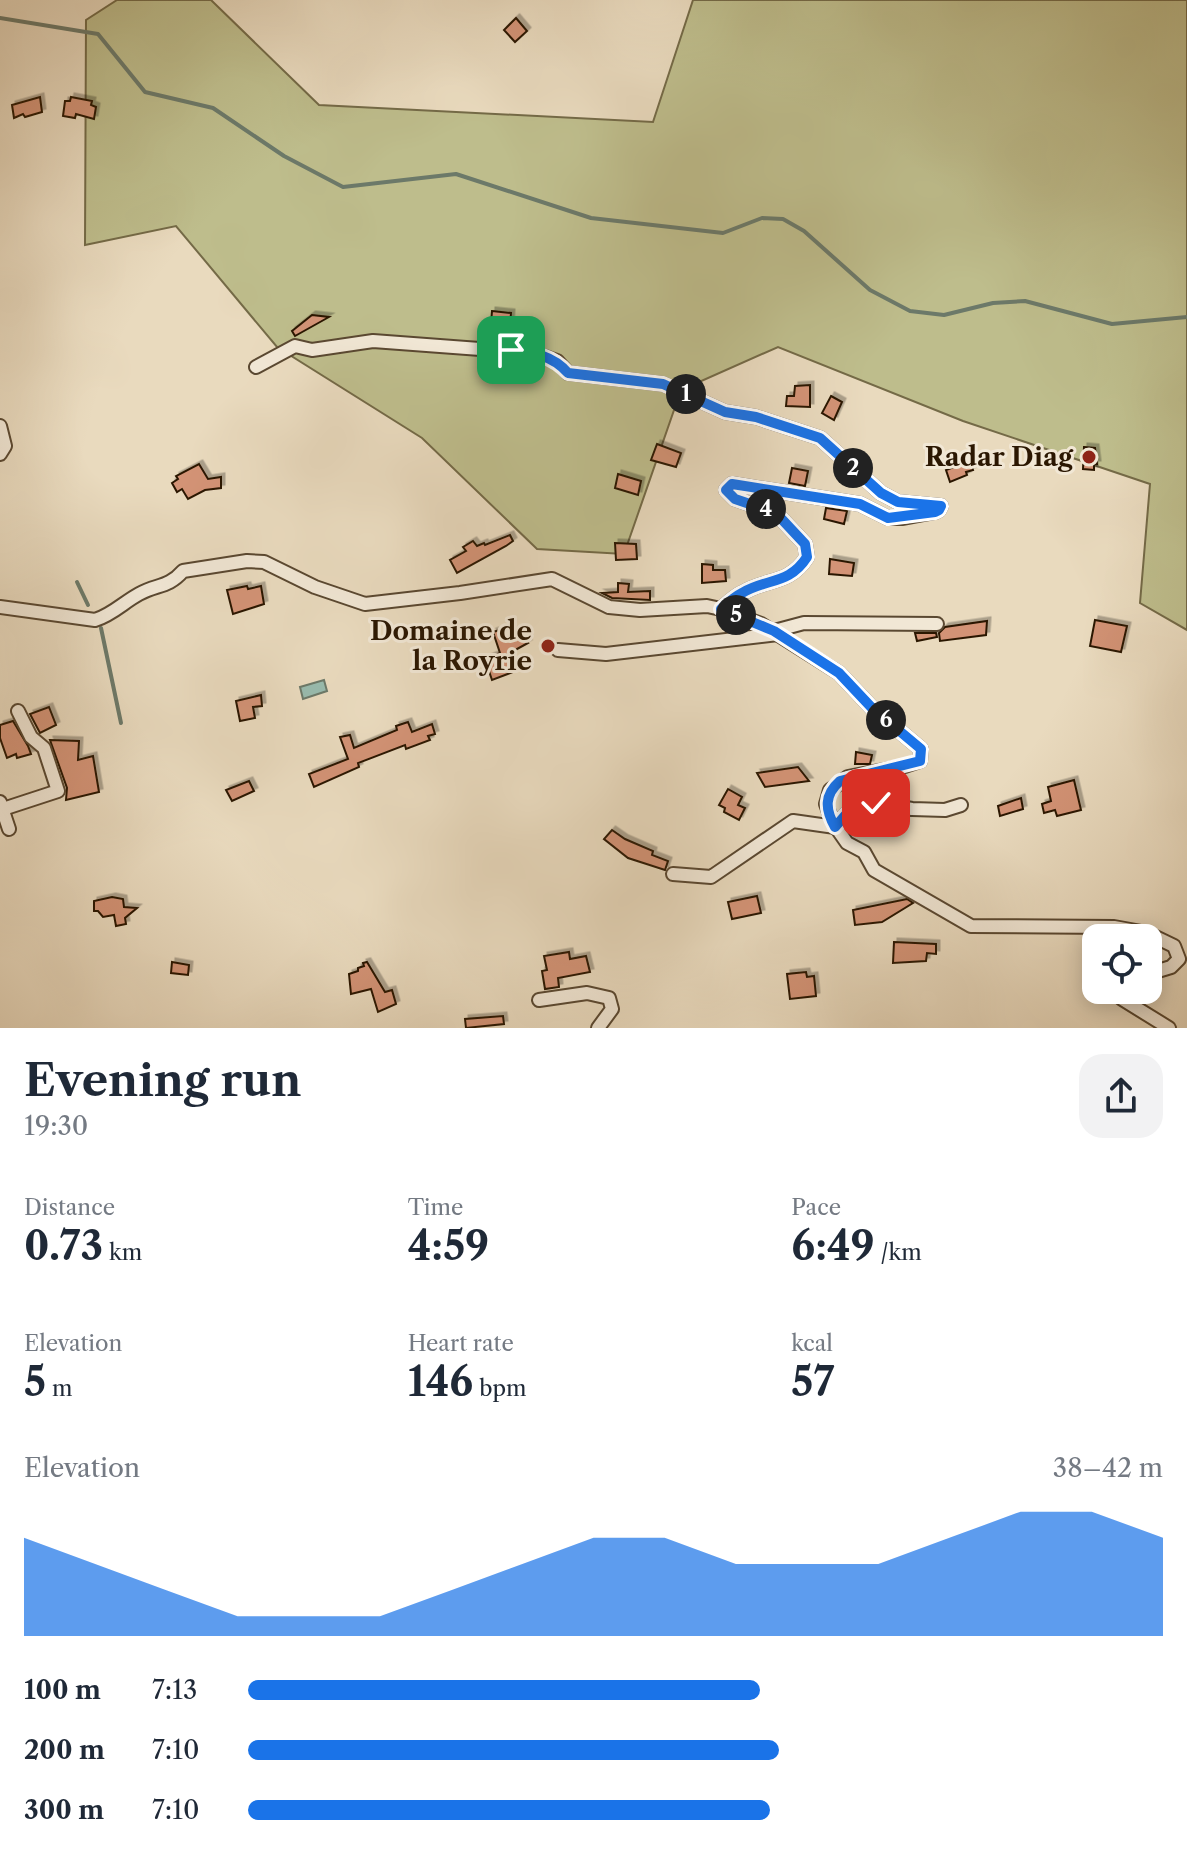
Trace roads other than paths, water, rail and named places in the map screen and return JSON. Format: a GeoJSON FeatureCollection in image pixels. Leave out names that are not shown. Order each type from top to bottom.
{"type":"FeatureCollection","features":[{"type":"Feature","properties":{"kind":"street"},"geometry":{"type":"LineString","coordinates":[[256,367],[295,346],[312,350],[373,341],[534,353],[557,361],[568,373],[663,384],[725,412],[756,417],[820,438],[881,493],[898,502],[941,506],[935,512],[888,518],[860,504],[732,484],[726,490],[735,499],[776,513],[805,544],[807,557],[799,570],[781,580],[743,591],[721,609]]}},
{"type":"Feature","properties":{"kind":"street"},"geometry":{"type":"LineString","coordinates":[[0,426],[5,446],[0,454]]}},
{"type":"Feature","properties":{"kind":"street"},"geometry":{"type":"LineString","coordinates":[[0,607],[95,620],[105,617],[141,593],[172,583],[191,567],[247,561],[264,562],[315,587],[365,604],[552,579],[609,607],[640,610],[707,606],[721,609],[776,633],[839,673],[872,708],[921,749],[920,761],[840,781],[830,790],[826,804],[835,827],[847,843],[864,852],[874,870],[971,926],[1082,927]]}},
{"type":"Feature","properties":{"kind":"street"},"geometry":{"type":"LineString","coordinates":[[558,650],[606,654],[776,633],[804,623],[937,624]]}},
{"type":"Feature","properties":{"kind":"street"},"geometry":{"type":"LineString","coordinates":[[9,829],[1,805],[58,791],[44,748],[31,737],[18,711]]}},
{"type":"Feature","properties":{"kind":"street"},"geometry":{"type":"LineString","coordinates":[[835,827],[849,811],[876,803],[945,810],[961,805]]}},
{"type":"Feature","properties":{"kind":"street"},"geometry":{"type":"LineString","coordinates":[[673,874],[711,877],[793,821],[835,827]]}},
{"type":"Feature","properties":{"kind":"street"},"geometry":{"type":"LineString","coordinates":[[1162,940],[1174,946],[1179,959],[1171,967],[1162,970]]}},
{"type":"Feature","properties":{"kind":"street"},"geometry":{"type":"LineString","coordinates":[[539,1000],[587,993],[609,998],[612,1009],[598,1028]]}},
{"type":"Feature","properties":{"kind":"street"},"geometry":{"type":"LineString","coordinates":[[1130,1004],[1169,1028]]}},
{"type":"Feature","properties":{"kind":"waterway"},"geometry":{"type":"LineString","coordinates":[[0,18],[98,34],[145,92],[213,108],[284,156],[343,187],[456,174],[591,218],[723,233],[762,218],[783,219],[804,231],[870,290],[910,311],[944,315],[993,303],[1025,301],[1112,324],[1187,317]]}},
{"type":"Feature","properties":{"kind":"waterway"},"geometry":{"type":"LineString","coordinates":[[77,582],[88,605]]}},
{"type":"Feature","properties":{"kind":"waterway"},"geometry":{"type":"LineString","coordinates":[[101,628],[121,723]]}},
{"type":"Feature","properties":{"kind":"place","name":"Radar Diag"},"geometry":{"type":"Point","coordinates":[1089,457]}},
{"type":"Feature","properties":{"kind":"place","name":"Domaine de la Royrie"},"geometry":{"type":"Point","coordinates":[548,646]}}]}
